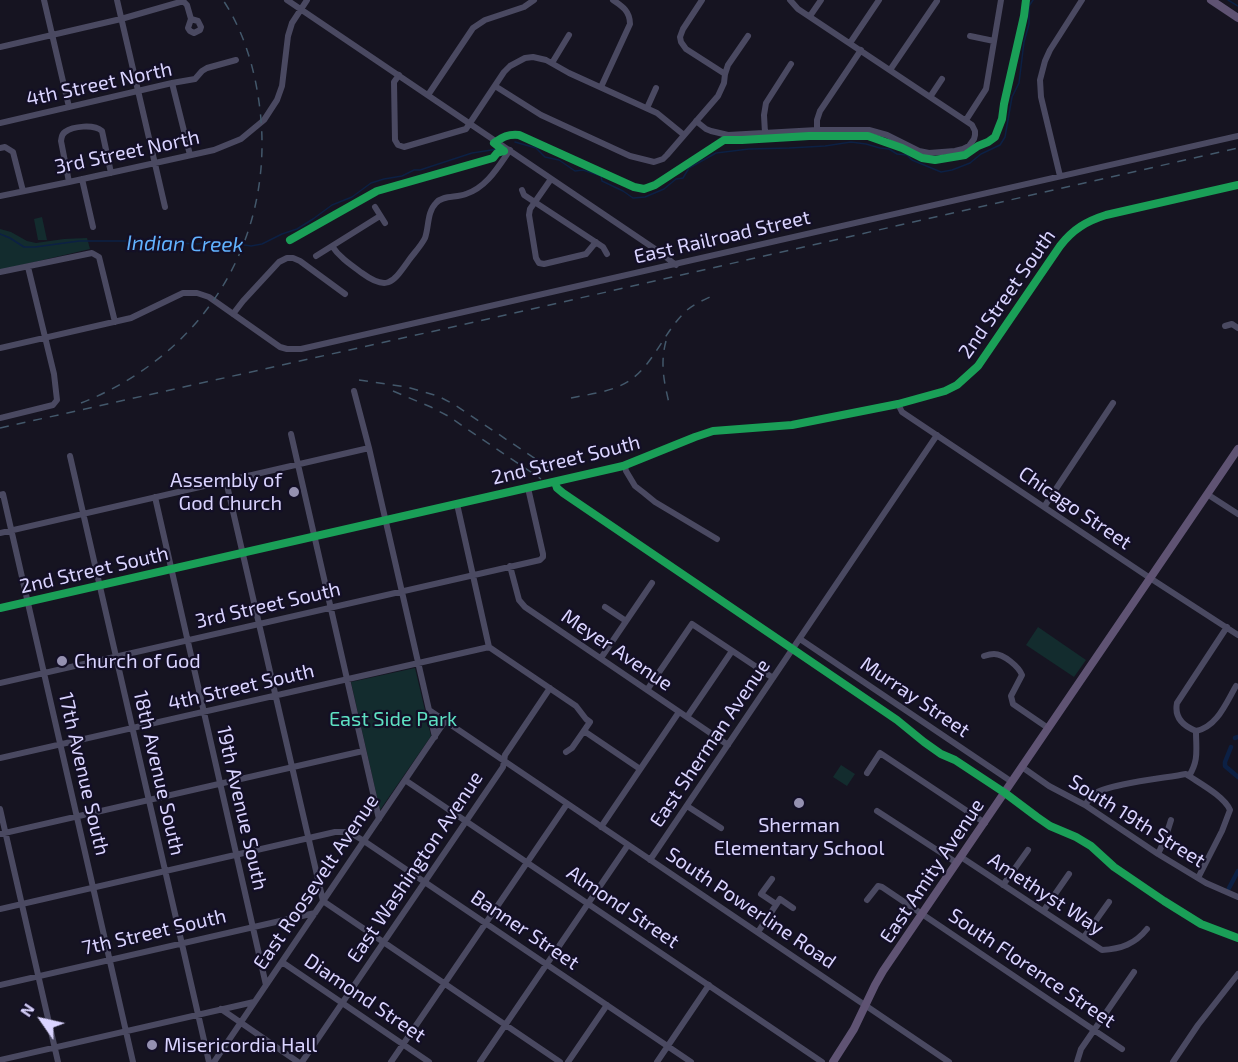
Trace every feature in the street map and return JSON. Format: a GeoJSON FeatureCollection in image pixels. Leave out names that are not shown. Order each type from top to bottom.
{"type":"FeatureCollection","features":[{"type":"Feature","properties":{"kind":"main road"},"geometry":{"type":"LineString","coordinates":[[1211,0],[1238,18]]}},
{"type":"Feature","properties":{"kind":"main road","name":"East Amity Avenue"},"geometry":{"type":"LineString","coordinates":[[833,1062],[854,1029],[883,970],[1238,449]]}},
{"type":"Feature","properties":{"kind":"street"},"geometry":{"type":"LineString","coordinates":[[45,0],[69,107]]}},
{"type":"Feature","properties":{"kind":"street"},"geometry":{"type":"LineString","coordinates":[[117,0],[165,207]]}},
{"type":"Feature","properties":{"kind":"street"},"geometry":{"type":"LineString","coordinates":[[287,0],[676,265]]}},
{"type":"Feature","properties":{"kind":"street","name":"3rd Street North"},"geometry":{"type":"LineString","coordinates":[[0,196],[214,150],[241,140],[269,114],[277,100],[282,86],[288,36],[292,23],[306,0]]}},
{"type":"Feature","properties":{"kind":"street"},"geometry":{"type":"LineString","coordinates":[[428,95],[469,34],[479,24],[524,8],[534,0]]}},
{"type":"Feature","properties":{"kind":"street"},"geometry":{"type":"LineString","coordinates":[[602,87],[630,24],[626,10],[613,0]]}},
{"type":"Feature","properties":{"kind":"street"},"geometry":{"type":"LineString","coordinates":[[702,0],[683,29],[681,42],[686,49],[725,74]]}},
{"type":"Feature","properties":{"kind":"street"},"geometry":{"type":"LineString","coordinates":[[696,122],[706,129],[722,134],[869,130],[929,153],[955,151],[969,146],[974,139],[975,131],[966,120],[798,9],[790,0]]}},
{"type":"Feature","properties":{"kind":"street"},"geometry":{"type":"LineString","coordinates":[[810,16],[820,0]]}},
{"type":"Feature","properties":{"kind":"street"},"geometry":{"type":"LineString","coordinates":[[850,43],[879,0]]}},
{"type":"Feature","properties":{"kind":"street"},"geometry":{"type":"LineString","coordinates":[[966,120],[986,89],[1001,0]]}},
{"type":"Feature","properties":{"kind":"street"},"geometry":{"type":"LineString","coordinates":[[1060,176],[1041,97],[1040,80],[1050,50],[1082,0]]}},
{"type":"Feature","properties":{"kind":"street"},"geometry":{"type":"LineString","coordinates":[[890,70],[937,1]]}},
{"type":"Feature","properties":{"kind":"street"},"geometry":{"type":"LineString","coordinates":[[0,47],[121,19],[180,2],[187,5],[191,19]]}},
{"type":"Feature","properties":{"kind":"street"},"geometry":{"type":"LineString","coordinates":[[552,63],[569,35]]}},
{"type":"Feature","properties":{"kind":"street"},"geometry":{"type":"LineString","coordinates":[[495,86],[541,115],[639,160],[654,162],[663,159],[718,96],[728,65],[747,36]]}},
{"type":"Feature","properties":{"kind":"street"},"geometry":{"type":"LineString","coordinates":[[970,36],[994,41]]}},
{"type":"Feature","properties":{"kind":"street"},"geometry":{"type":"LineString","coordinates":[[817,130],[820,111],[861,50]]}},
{"type":"Feature","properties":{"kind":"street"},"geometry":{"type":"LineString","coordinates":[[399,75],[394,82],[394,140],[398,145],[404,147],[466,129],[504,72],[517,61],[533,57],[542,58],[569,73],[661,115],[684,135]]}},
{"type":"Feature","properties":{"kind":"street","name":"4th Street North"},"geometry":{"type":"LineString","coordinates":[[0,123],[172,83],[195,80],[202,70],[236,60]]}},
{"type":"Feature","properties":{"kind":"street"},"geometry":{"type":"LineString","coordinates":[[765,133],[766,103],[791,64]]}},
{"type":"Feature","properties":{"kind":"street"},"geometry":{"type":"LineString","coordinates":[[930,97],[942,79]]}},
{"type":"Feature","properties":{"kind":"street"},"geometry":{"type":"LineString","coordinates":[[172,83],[190,155]]}},
{"type":"Feature","properties":{"kind":"street"},"geometry":{"type":"LineString","coordinates":[[647,108],[656,88]]}},
{"type":"Feature","properties":{"kind":"street"},"geometry":{"type":"LineString","coordinates":[[69,182],[61,141],[62,135],[72,130],[94,127],[102,131],[111,172]]}},
{"type":"Feature","properties":{"kind":"street","name":"East Railroad Street"},"geometry":{"type":"LineString","coordinates":[[0,348],[115,322],[145,312],[183,293],[197,293],[209,297],[280,346],[294,350],[301,349],[1238,136]]}},
{"type":"Feature","properties":{"kind":"street"},"geometry":{"type":"LineString","coordinates":[[0,148],[5,147],[14,152],[23,191]]}},
{"type":"Feature","properties":{"kind":"street"},"geometry":{"type":"LineString","coordinates":[[332,246],[338,255],[372,280],[385,283],[393,280],[422,243],[434,205],[442,199],[464,195],[478,189],[491,176],[510,150]]}},
{"type":"Feature","properties":{"kind":"street"},"geometry":{"type":"LineString","coordinates":[[551,178],[530,209],[529,215],[536,258],[539,263],[544,264],[586,254],[596,242]]}},
{"type":"Feature","properties":{"kind":"street"},"geometry":{"type":"LineString","coordinates":[[82,179],[93,227]]}},
{"type":"Feature","properties":{"kind":"street","name":"2nd Street South"},"geometry":{"type":"LineString","coordinates":[[0,608],[625,466],[713,431],[792,425],[898,404],[945,391],[957,385],[978,366],[1067,236],[1076,228],[1106,215],[1238,185]]}},
{"type":"Feature","properties":{"kind":"street"},"geometry":{"type":"LineString","coordinates":[[522,190],[524,195],[535,203],[603,247],[607,254]]}},
{"type":"Feature","properties":{"kind":"street"},"geometry":{"type":"LineString","coordinates":[[375,207],[385,223]]}},
{"type":"Feature","properties":{"kind":"street"},"geometry":{"type":"LineString","coordinates":[[316,256],[380,216]]}},
{"type":"Feature","properties":{"kind":"street"},"geometry":{"type":"LineString","coordinates":[[0,272],[64,258],[96,254],[99,257],[115,322]]}},
{"type":"Feature","properties":{"kind":"street"},"geometry":{"type":"LineString","coordinates":[[233,314],[279,262],[287,258],[300,261],[345,294]]}},
{"type":"Feature","properties":{"kind":"street"},"geometry":{"type":"LineString","coordinates":[[0,418],[53,405],[57,400],[54,374],[28,267]]}},
{"type":"Feature","properties":{"kind":"street"},"geometry":{"type":"LineString","coordinates":[[1225,326],[1232,324],[1238,328]]}},
{"type":"Feature","properties":{"kind":"street"},"geometry":{"type":"LineString","coordinates":[[354,392],[386,520],[435,737]]}},
{"type":"Feature","properties":{"kind":"street"},"geometry":{"type":"LineString","coordinates":[[1044,507],[1113,403]]}},
{"type":"Feature","properties":{"kind":"street","name":"Chicago Street"},"geometry":{"type":"LineString","coordinates":[[898,404],[902,412],[1238,634]]}},
{"type":"Feature","properties":{"kind":"street"},"geometry":{"type":"LineString","coordinates":[[291,434],[379,819]]}},
{"type":"Feature","properties":{"kind":"street","name":"East Sherman Avenue"},"geometry":{"type":"LineString","coordinates":[[650,860],[937,435]]}},
{"type":"Feature","properties":{"kind":"street"},"geometry":{"type":"LineString","coordinates":[[0,533],[369,448]]}},
{"type":"Feature","properties":{"kind":"street","name":"18th Avenue South"},"geometry":{"type":"LineString","coordinates":[[70,456],[209,1062]]}},
{"type":"Feature","properties":{"kind":"street"},"geometry":{"type":"LineString","coordinates":[[625,466],[635,486],[644,494],[717,539]]}},
{"type":"Feature","properties":{"kind":"street"},"geometry":{"type":"LineString","coordinates":[[226,481],[323,901],[560,1062]]}},
{"type":"Feature","properties":{"kind":"street","name":"3rd Street South"},"geometry":{"type":"LineString","coordinates":[[0,683],[540,560],[543,554],[528,488]]}},
{"type":"Feature","properties":{"kind":"street","name":"17th Avenue South"},"geometry":{"type":"LineString","coordinates":[[1,494],[28,602],[133,1062]]}},
{"type":"Feature","properties":{"kind":"street"},"geometry":{"type":"LineString","coordinates":[[1208,494],[1238,514]]}},
{"type":"Feature","properties":{"kind":"street","name":"19th Avenue South"},"geometry":{"type":"LineString","coordinates":[[155,497],[266,985]]}},
{"type":"Feature","properties":{"kind":"street"},"geometry":{"type":"LineString","coordinates":[[457,504],[489,647],[576,706],[590,722],[572,748],[566,752]]}},
{"type":"Feature","properties":{"kind":"street","name":"Meyer Avenue"},"geometry":{"type":"LineString","coordinates":[[510,567],[521,604],[728,745]]}},
{"type":"Feature","properties":{"kind":"street"},"geometry":{"type":"LineString","coordinates":[[601,658],[652,583]]}},
{"type":"Feature","properties":{"kind":"street"},"geometry":{"type":"LineString","coordinates":[[605,607],[626,621]]}},
{"type":"Feature","properties":{"kind":"street"},"geometry":{"type":"LineString","coordinates":[[647,690],[692,624],[773,678]]}},
{"type":"Feature","properties":{"kind":"street"},"geometry":{"type":"LineString","coordinates":[[1227,627],[1177,704],[1176,709],[1181,723],[1196,731],[1210,726],[1236,686]]}},
{"type":"Feature","properties":{"kind":"street","name":"Murray Street"},"geometry":{"type":"LineString","coordinates":[[800,639],[1012,782]]}},
{"type":"Feature","properties":{"kind":"street","name":"4th Street South"},"geometry":{"type":"LineString","coordinates":[[0,759],[489,647]]}},
{"type":"Feature","properties":{"kind":"street"},"geometry":{"type":"LineString","coordinates":[[687,717],[732,651]]}},
{"type":"Feature","properties":{"kind":"street"},"geometry":{"type":"LineString","coordinates":[[984,656],[1000,655],[1020,669],[1022,675],[1011,696],[1013,704],[1048,728]]}},
{"type":"Feature","properties":{"kind":"street","name":"East Washington Avenue"},"geometry":{"type":"LineString","coordinates":[[300,1062],[503,767],[505,755],[550,688]]}},
{"type":"Feature","properties":{"kind":"street","name":"South Powerline Road"},"geometry":{"type":"LineString","coordinates":[[429,710],[949,1062]]}},
{"type":"Feature","properties":{"kind":"street"},"geometry":{"type":"LineString","coordinates":[[602,827],[679,712]]}},
{"type":"Feature","properties":{"kind":"street","name":"East Roosevelt Avenue"},"geometry":{"type":"LineString","coordinates":[[214,1062],[445,721]]}},
{"type":"Feature","properties":{"kind":"street"},"geometry":{"type":"LineString","coordinates":[[584,731],[640,769]]}},
{"type":"Feature","properties":{"kind":"street"},"geometry":{"type":"LineString","coordinates":[[1189,776],[1195,765],[1197,754],[1196,731]]}},
{"type":"Feature","properties":{"kind":"street"},"geometry":{"type":"LineString","coordinates":[[3,833],[363,751]]}},
{"type":"Feature","properties":{"kind":"street"},"geometry":{"type":"LineString","coordinates":[[867,773],[880,753],[984,823]]}},
{"type":"Feature","properties":{"kind":"street","name":"South 19th Street"},"geometry":{"type":"LineString","coordinates":[[1022,767],[1049,786],[1085,805],[1158,854],[1218,889],[1238,897]]}},
{"type":"Feature","properties":{"kind":"street"},"geometry":{"type":"LineString","coordinates":[[1085,805],[1091,795],[1099,791],[1186,774],[1219,797],[1230,810],[1198,878]]}},
{"type":"Feature","properties":{"kind":"street","name":"Almond Street"},"geometry":{"type":"LineString","coordinates":[[405,780],[822,1062]]}},
{"type":"Feature","properties":{"kind":"street"},"geometry":{"type":"LineString","coordinates":[[391,1062],[567,804]]}},
{"type":"Feature","properties":{"kind":"street"},"geometry":{"type":"LineString","coordinates":[[687,806],[721,828]]}},
{"type":"Feature","properties":{"kind":"street"},"geometry":{"type":"LineString","coordinates":[[0,809],[3,833],[22,904],[58,1062]]}},
{"type":"Feature","properties":{"kind":"street","name":"Amethyst Way"},"geometry":{"type":"LineString","coordinates":[[878,811],[1044,910],[1102,950],[1128,945],[1141,937],[1147,929]]}},
{"type":"Feature","properties":{"kind":"street"},"geometry":{"type":"LineString","coordinates":[[1158,854],[1171,820]]}},
{"type":"Feature","properties":{"kind":"street","name":"Banner Street"},"geometry":{"type":"LineString","coordinates":[[0,909],[308,839],[342,832],[353,834],[691,1062]]}},
{"type":"Feature","properties":{"kind":"street"},"geometry":{"type":"LineString","coordinates":[[480,1062],[628,845]]}},
{"type":"Feature","properties":{"kind":"street"},"geometry":{"type":"LineString","coordinates":[[1003,885],[1028,850]]}},
{"type":"Feature","properties":{"kind":"street"},"geometry":{"type":"LineString","coordinates":[[1044,910],[1069,874]]}},
{"type":"Feature","properties":{"kind":"street"},"geometry":{"type":"LineString","coordinates":[[772,879],[761,894],[776,904]]}},
{"type":"Feature","properties":{"kind":"street","name":"South Florence Street"},"geometry":{"type":"LineString","coordinates":[[867,900],[878,886],[882,886],[1122,1049]]}},
{"type":"Feature","properties":{"kind":"street"},"geometry":{"type":"LineString","coordinates":[[758,932],[780,899],[793,908]]}},
{"type":"Feature","properties":{"kind":"street"},"geometry":{"type":"LineString","coordinates":[[1084,937],[1108,902]]}},
{"type":"Feature","properties":{"kind":"street","name":"7th Street South"},"geometry":{"type":"LineString","coordinates":[[0,985],[315,912]]}},
{"type":"Feature","properties":{"kind":"street","name":"Diamond Street"},"geometry":{"type":"LineString","coordinates":[[282,962],[429,1062]]}},
{"type":"Feature","properties":{"kind":"street"},"geometry":{"type":"LineString","coordinates":[[1077,1062],[1082,1049],[1134,972]]}},
{"type":"Feature","properties":{"kind":"street"},"geometry":{"type":"LineString","coordinates":[[1173,1062],[1238,974]]}},
{"type":"Feature","properties":{"kind":"street"},"geometry":{"type":"LineString","coordinates":[[657,1062],[709,985]]}},
{"type":"Feature","properties":{"kind":"street"},"geometry":{"type":"LineString","coordinates":[[0,1059],[255,1002]]}},
{"type":"Feature","properties":{"kind":"street"},"geometry":{"type":"LineString","coordinates":[[568,1062],[607,1005]]}},
{"type":"Feature","properties":{"kind":"street"},"geometry":{"type":"LineString","coordinates":[[221,1009],[300,1062]]}},
{"type":"Feature","properties":{"kind":"green space"},"geometry":{"type":"Polygon","coordinates":[[[42,217],[47,240],[38,240],[34,219],[42,217]]]}},
{"type":"Feature","properties":{"kind":"green space"},"geometry":{"type":"Polygon","coordinates":[[[0,229],[36,243],[87,238],[90,249],[0,270],[0,229]]]}},
{"type":"Feature","properties":{"kind":"green space"},"geometry":{"type":"Polygon","coordinates":[[[1038,627],[1086,660],[1074,677],[1026,645],[1038,627]]]}},
{"type":"Feature","properties":{"kind":"green space","name":"East Side Park"},"geometry":{"type":"Polygon","coordinates":[[[415,668],[431,736],[380,810],[351,682],[415,668]]]}},
{"type":"Feature","properties":{"kind":"green space"},"geometry":{"type":"Polygon","coordinates":[[[841,765],[855,774],[847,786],[833,777],[841,765]]]}},
{"type":"Feature","properties":{"kind":"waterway","name":"Indian Creek"},"geometry":{"type":"LineString","coordinates":[[515,142],[536,148],[545,157],[559,160],[575,171],[583,170],[601,176],[602,181],[633,198],[645,197],[664,189],[676,179],[683,178],[689,168],[716,153],[749,149],[825,146],[851,142],[889,149],[941,172],[952,170],[970,163],[981,154],[1000,145],[1005,137],[1012,97],[1019,83],[1024,42],[1029,24],[1029,6],[1033,0]]}},
{"type":"Feature","properties":{"kind":"waterway","name":"Indian Creek"},"geometry":{"type":"LineString","coordinates":[[1228,0],[1238,6]]}},
{"type":"Feature","properties":{"kind":"waterway","name":"Indian Creek"},"geometry":{"type":"LineString","coordinates":[[0,234],[24,247],[79,241],[138,241],[150,244],[161,241],[199,244],[209,240],[251,246],[262,244],[297,229],[332,205],[352,197],[371,183],[402,176],[414,170],[472,153],[498,149]]}},
{"type":"Feature","properties":{"kind":"waterway"},"geometry":{"type":"LineString","coordinates":[[1231,747],[1225,766],[1238,777]]}},
{"type":"Feature","properties":{"kind":"waterway"},"geometry":{"type":"LineString","coordinates":[[1229,888],[1238,871]]}},
{"type":"Feature","properties":{"kind":"railway"},"geometry":{"type":"LineString","coordinates":[[81,403],[125,381],[164,354],[197,321],[224,284],[244,243],[257,198],[262,151],[259,102],[247,49],[223,0]]}},
{"type":"Feature","properties":{"kind":"railway"},"geometry":{"type":"LineString","coordinates":[[0,428],[1238,148]]}},
{"type":"Feature","properties":{"kind":"railway"},"geometry":{"type":"LineString","coordinates":[[571,398],[608,390],[629,381],[645,366],[685,312],[695,304],[714,295]]}},
{"type":"Feature","properties":{"kind":"railway"},"geometry":{"type":"LineString","coordinates":[[666,341],[663,365],[669,403]]}},
{"type":"Feature","properties":{"kind":"railway"},"geometry":{"type":"LineString","coordinates":[[359,380],[407,387],[438,396],[549,468]]}},
{"type":"Feature","properties":{"kind":"railway"},"geometry":{"type":"LineString","coordinates":[[393,391],[448,416],[541,479]]}},
{"type":"Feature","properties":{"kind":"cycle path"},"geometry":{"type":"LineString","coordinates":[[504,151],[494,143],[505,136],[519,135],[634,187],[644,189],[655,185],[724,140],[868,136],[922,158],[935,160],[965,155],[995,137],[1002,119],[1026,0]]}},
{"type":"Feature","properties":{"kind":"cycle path"},"geometry":{"type":"LineString","coordinates":[[290,240],[377,191],[493,158],[497,153],[504,151]]}},
{"type":"Feature","properties":{"kind":"cycle path"},"geometry":{"type":"LineString","coordinates":[[0,608],[623,466],[713,431],[792,425],[898,404],[945,391],[957,385],[978,366],[1060,246],[1081,226],[1106,215],[1238,185]]}},
{"type":"Feature","properties":{"kind":"cycle path"},"geometry":{"type":"LineString","coordinates":[[555,482],[557,488],[563,493],[897,720],[941,754],[955,760],[1005,793],[1050,826],[1091,846],[1114,867],[1201,924],[1238,938]]}},
{"type":"Feature","properties":{"kind":"place","name":"Assembly of God Church"},"geometry":{"type":"Point","coordinates":[294,492]}},
{"type":"Feature","properties":{"kind":"place","name":"Church of God"},"geometry":{"type":"Point","coordinates":[62,661]}},
{"type":"Feature","properties":{"kind":"place","name":"Sherman Elementary School"},"geometry":{"type":"Point","coordinates":[799,803]}},
{"type":"Feature","properties":{"kind":"place","name":"Misericordia Hall"},"geometry":{"type":"Point","coordinates":[152,1045]}}]}
